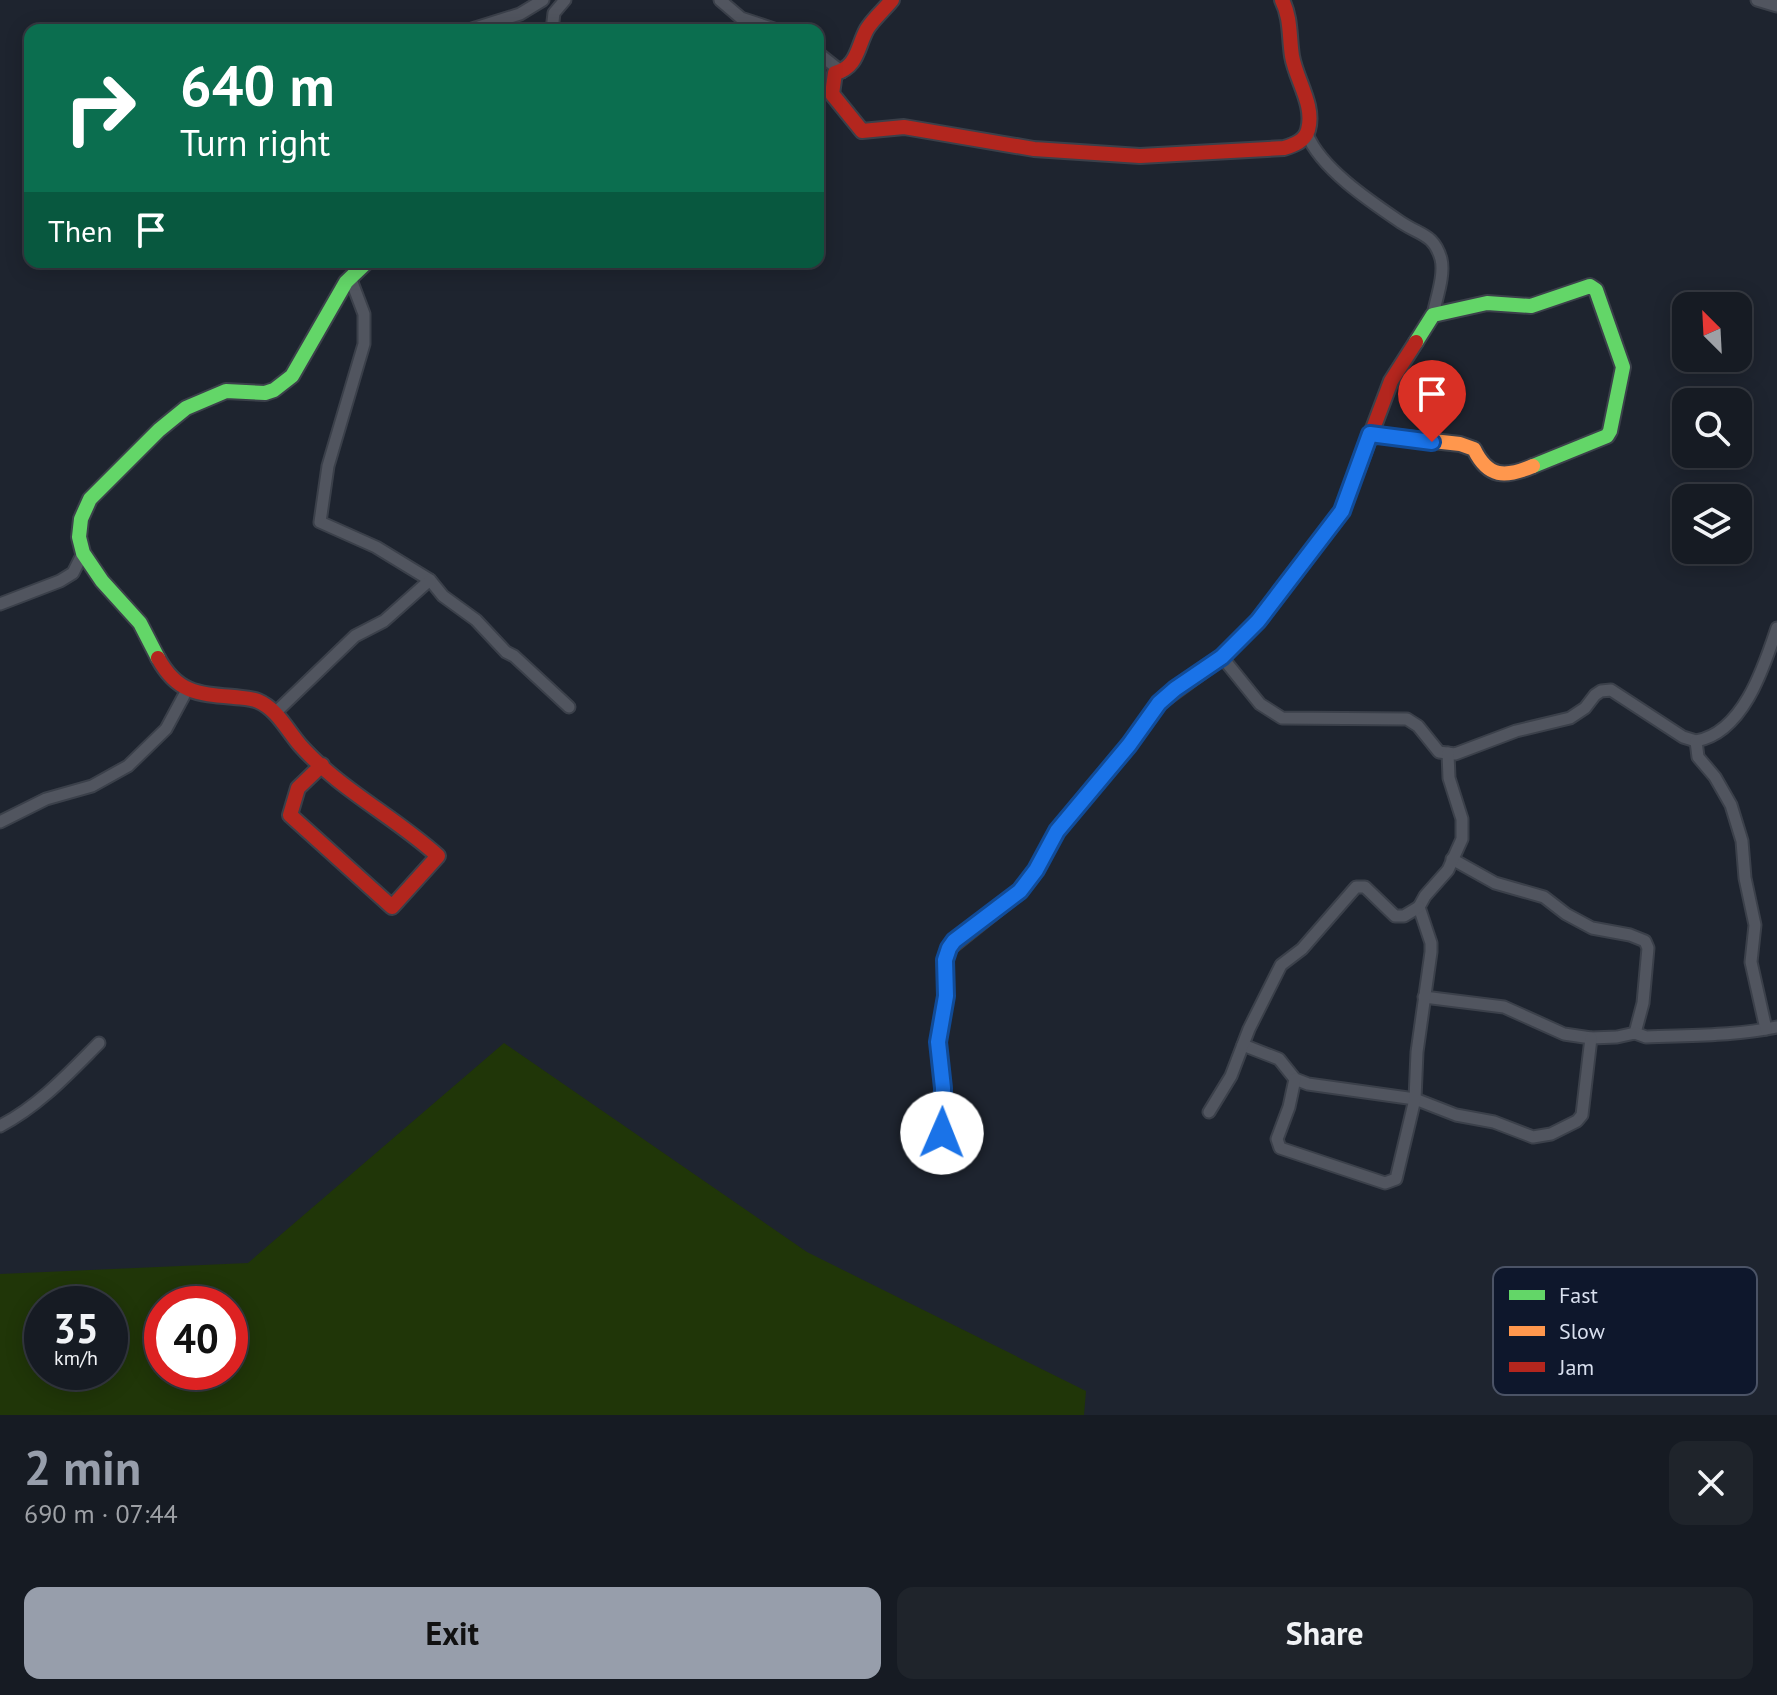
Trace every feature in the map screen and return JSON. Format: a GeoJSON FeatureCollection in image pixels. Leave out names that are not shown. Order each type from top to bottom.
{"type":"FeatureCollection","features":[{"type":"Feature","properties":{"kind":"street"},"geometry":{"type":"LineString","coordinates":[[488,24],[520,14],[543,0]]}},
{"type":"Feature","properties":{"kind":"street"},"geometry":{"type":"LineString","coordinates":[[553,24],[554,13],[565,0]]}},
{"type":"Feature","properties":{"kind":"street"},"geometry":{"type":"LineString","coordinates":[[720,0],[741,18],[759,24]]}},
{"type":"Feature","properties":{"kind":"street"},"geometry":{"type":"LineString","coordinates":[[892,0],[866,32],[854,62],[842,72],[835,73],[832,94],[862,131],[904,127],[1034,149],[1140,156],[1284,148],[1301,141],[1307,134],[1310,116],[1292,56],[1290,18],[1282,0]]}},
{"type":"Feature","properties":{"kind":"street"},"geometry":{"type":"LineString","coordinates":[[1757,0],[1777,6]]}},
{"type":"Feature","properties":{"kind":"street"},"geometry":{"type":"LineString","coordinates":[[824,58],[842,72]]}},
{"type":"Feature","properties":{"kind":"street"},"geometry":{"type":"LineString","coordinates":[[942,1133],[943,1088],[938,1042],[946,996],[945,960],[949,948],[1020,891],[1036,870],[1057,831],[1129,745],[1159,703],[1222,657],[1258,621],[1342,511],[1391,381],[1433,315],[1442,263],[1426,234],[1405,225],[1339,175],[1313,147],[1307,134]]}},
{"type":"Feature","properties":{"kind":"street"},"geometry":{"type":"LineString","coordinates":[[0,604],[73,573],[82,555],[82,512],[90,499],[159,430],[186,408],[226,391],[265,393],[292,376],[350,277],[360,268]]}},
{"type":"Feature","properties":{"kind":"street"},"geometry":{"type":"LineString","coordinates":[[350,277],[364,314],[364,344],[328,466],[320,522],[376,547],[430,580],[443,596],[476,620],[506,652],[569,707]]}},
{"type":"Feature","properties":{"kind":"street"},"geometry":{"type":"LineString","coordinates":[[1370,434],[1460,444],[1474,449],[1481,464],[1490,471],[1505,474],[1597,442],[1610,431],[1623,367],[1596,290],[1590,286],[1531,306],[1487,303],[1433,315]]}},
{"type":"Feature","properties":{"kind":"street"},"geometry":{"type":"LineString","coordinates":[[82,555],[99,580],[140,623],[167,675],[187,690],[256,700],[275,713],[305,750],[322,765],[402,824],[438,856],[392,907],[290,815],[298,799],[298,788],[322,765]]}},
{"type":"Feature","properties":{"kind":"street"},"geometry":{"type":"LineString","coordinates":[[275,713],[355,636],[384,621],[430,580]]}},
{"type":"Feature","properties":{"kind":"street"},"geometry":{"type":"LineString","coordinates":[[1222,657],[1260,704],[1282,718],[1407,719],[1418,726],[1439,752],[1455,754],[1516,731],[1570,718],[1585,708],[1595,695],[1611,690],[1672,730],[1696,741],[1705,740],[1731,722],[1761,677],[1777,628]]}},
{"type":"Feature","properties":{"kind":"street"},"geometry":{"type":"LineString","coordinates":[[0,822],[46,799],[92,786],[128,766],[166,729],[187,690]]}},
{"type":"Feature","properties":{"kind":"street"},"geometry":{"type":"LineString","coordinates":[[1424,997],[1504,1007],[1564,1034],[1591,1038],[1635,1033],[1646,1037],[1719,1035],[1772,1028],[1751,962],[1755,925],[1745,878],[1742,841],[1731,805],[1715,777],[1698,757],[1696,741]]}},
{"type":"Feature","properties":{"kind":"street"},"geometry":{"type":"LineString","coordinates":[[1209,1112],[1231,1076],[1281,965],[1302,949],[1356,887],[1365,887],[1395,916],[1404,916],[1419,907],[1448,870],[1462,839],[1462,819],[1449,778],[1448,753]]}},
{"type":"Feature","properties":{"kind":"street"},"geometry":{"type":"LineString","coordinates":[[1452,859],[1495,883],[1544,897],[1592,928],[1645,941],[1648,948],[1643,1003],[1635,1033]]}},
{"type":"Feature","properties":{"kind":"street"},"geometry":{"type":"LineString","coordinates":[[1295,1079],[1277,1139],[1280,1148],[1385,1183],[1396,1179],[1415,1099],[1431,943],[1419,907]]}},
{"type":"Feature","properties":{"kind":"street"},"geometry":{"type":"LineString","coordinates":[[1243,1045],[1279,1059],[1295,1079],[1350,1091],[1415,1099],[1456,1115],[1494,1122],[1533,1137],[1551,1134],[1577,1121],[1582,1115],[1591,1038]]}},
{"type":"Feature","properties":{"kind":"street"},"geometry":{"type":"LineString","coordinates":[[0,1126],[50,1091],[99,1043]]}},
{"type":"Feature","properties":{"kind":"green space"},"geometry":{"type":"Polygon","coordinates":[[[504,1043],[807,1252],[1086,1391],[1084,1415],[0,1415],[0,1274],[248,1263],[504,1043]]]}},
{"type":"Feature","properties":{"kind":"traffic: fast"},"geometry":{"type":"LineString","coordinates":[[158,658],[140,623],[102,581],[83,553],[79,537],[81,519],[90,499],[159,430],[186,408],[226,391],[265,393],[292,376],[346,282],[361,268]]}},
{"type":"Feature","properties":{"kind":"traffic: fast"},"geometry":{"type":"LineString","coordinates":[[1416,342],[1433,315],[1487,303],[1531,306],[1590,286],[1596,290],[1623,367],[1610,431],[1607,436],[1533,466]]}},
{"type":"Feature","properties":{"kind":"traffic: slow"},"geometry":{"type":"LineString","coordinates":[[1370,434],[1460,444],[1474,449],[1485,466],[1498,473],[1506,474],[1533,466]]}},
{"type":"Feature","properties":{"kind":"traffic: slow"},"geometry":{"type":"LineString","coordinates":[[942,1133],[943,1088],[938,1042],[946,996],[945,960],[949,948],[1020,891],[1036,870],[1057,831],[1128,746]]}},
{"type":"Feature","properties":{"kind":"traffic: jam"},"geometry":{"type":"LineString","coordinates":[[892,0],[867,29],[853,61],[835,73],[832,94],[862,131],[904,127],[1034,149],[1140,156],[1284,148],[1304,137],[1308,130],[1309,111],[1294,65],[1282,0]]}},
{"type":"Feature","properties":{"kind":"traffic: jam"},"geometry":{"type":"LineString","coordinates":[[1128,746],[1159,703],[1222,657],[1258,621],[1342,511],[1391,381],[1416,342]]}},
{"type":"Feature","properties":{"kind":"traffic: jam"},"geometry":{"type":"LineString","coordinates":[[158,658],[165,670],[190,690],[252,699],[265,705],[315,761],[332,775],[349,789],[438,856],[392,907],[290,815],[298,788],[322,765]]}},
{"type":"Feature","properties":{"kind":"route"},"geometry":{"type":"LineString","coordinates":[[942,1133],[943,1088],[938,1042],[946,996],[945,960],[949,948],[1020,891],[1036,870],[1057,831],[1129,745],[1159,703],[1222,657],[1258,621],[1342,511],[1370,434],[1432,442]]}}]}
